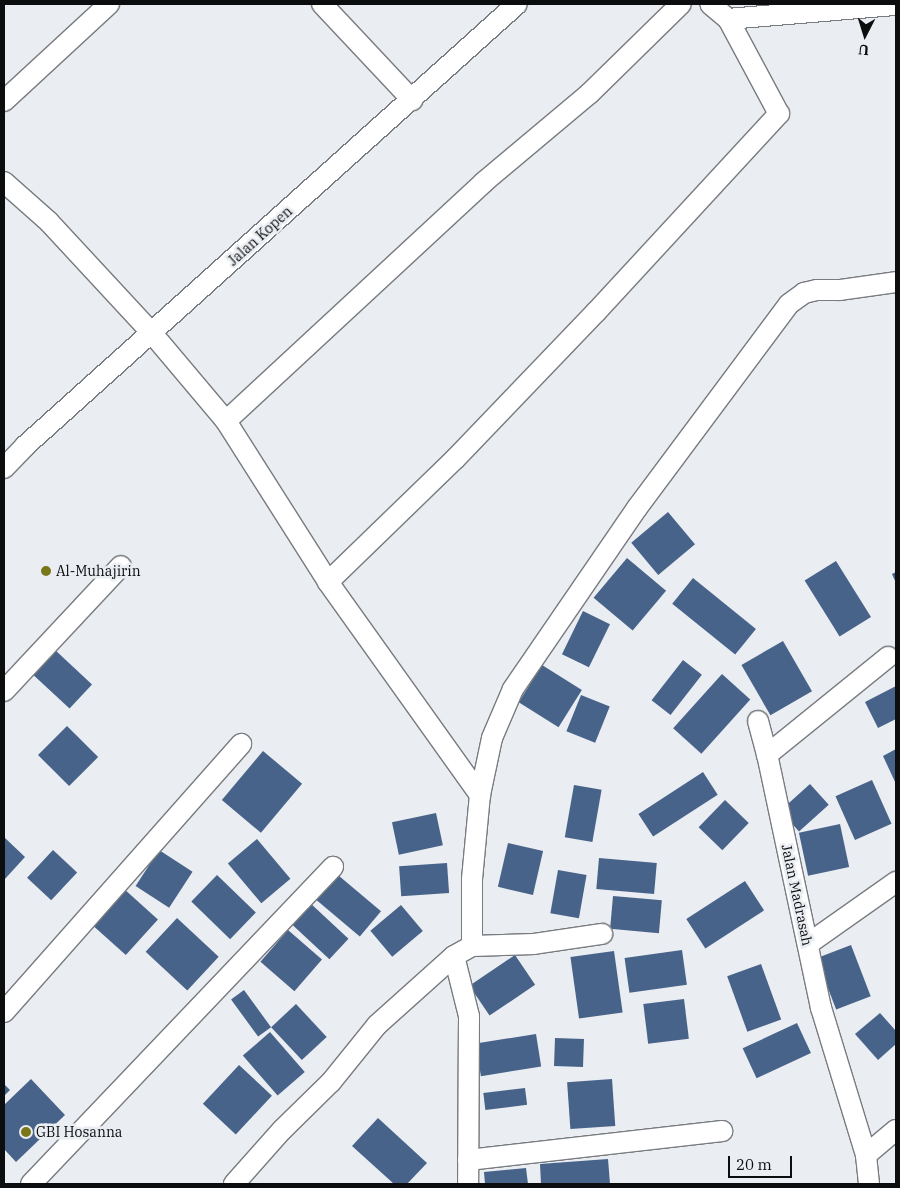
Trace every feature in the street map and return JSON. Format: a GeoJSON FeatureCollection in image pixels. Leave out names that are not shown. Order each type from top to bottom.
{"type":"FeatureCollection","features":[{"type":"Feature","properties":{"kind":"street"},"geometry":{"type":"LineString","coordinates":[[4,101],[109,4]]}},
{"type":"Feature","properties":{"kind":"street"},"geometry":{"type":"LineString","coordinates":[[322,4],[412,100]]}},
{"type":"Feature","properties":{"kind":"street","name":"Jalan Kopen"},"geometry":{"type":"LineString","coordinates":[[4,468],[151,332],[517,4]]}},
{"type":"Feature","properties":{"kind":"street"},"geometry":{"type":"LineString","coordinates":[[226,421],[484,182],[590,93],[681,4]]}},
{"type":"Feature","properties":{"kind":"street"},"geometry":{"type":"LineString","coordinates":[[328,582],[455,460],[596,312],[779,114],[728,19],[710,4]]}},
{"type":"Feature","properties":{"kind":"street"},"geometry":{"type":"LineString","coordinates":[[728,19],[896,6]]}},
{"type":"Feature","properties":{"kind":"street"},"geometry":{"type":"LineString","coordinates":[[4,182],[49,222],[151,332],[226,421],[328,582],[480,795]]}},
{"type":"Feature","properties":{"kind":"street"},"geometry":{"type":"LineString","coordinates":[[472,946],[472,879],[480,795],[492,738],[513,688],[637,508],[789,304],[804,293],[817,290],[840,290],[896,282]]}},
{"type":"Feature","properties":{"kind":"street"},"geometry":{"type":"LineString","coordinates":[[4,691],[121,566]]}},
{"type":"Feature","properties":{"kind":"street"},"geometry":{"type":"LineString","coordinates":[[767,755],[888,657]]}},
{"type":"Feature","properties":{"kind":"street","name":"Jalan Madrasah"},"geometry":{"type":"LineString","coordinates":[[758,721],[767,755],[821,1008],[866,1155],[869,1184]]}},
{"type":"Feature","properties":{"kind":"street"},"geometry":{"type":"LineString","coordinates":[[4,1012],[241,744]]}},
{"type":"Feature","properties":{"kind":"street"},"geometry":{"type":"LineString","coordinates":[[31,1184],[333,867]]}},
{"type":"Feature","properties":{"kind":"street"},"geometry":{"type":"LineString","coordinates":[[808,944],[896,882]]}},
{"type":"Feature","properties":{"kind":"street"},"geometry":{"type":"LineString","coordinates":[[234,1184],[282,1130],[332,1082],[377,1025],[454,956],[472,946],[534,944],[602,934]]}},
{"type":"Feature","properties":{"kind":"street"},"geometry":{"type":"LineString","coordinates":[[454,956],[469,1016],[468,1184]]}},
{"type":"Feature","properties":{"kind":"street"},"geometry":{"type":"LineString","coordinates":[[866,1155],[896,1130]]}},
{"type":"Feature","properties":{"kind":"street"},"geometry":{"type":"LineString","coordinates":[[468,1160],[722,1131]]}},
{"type":"Feature","properties":{"kind":"building"},"geometry":{"type":"Polygon","coordinates":[[[668,512],[695,544],[658,575],[631,543],[668,512]]]}},
{"type":"Feature","properties":{"kind":"building"},"geometry":{"type":"Polygon","coordinates":[[[627,558],[666,591],[633,631],[594,598],[627,558]]]}},
{"type":"Feature","properties":{"kind":"building"},"geometry":{"type":"Polygon","coordinates":[[[836,561],[871,617],[840,637],[805,581],[836,561]]]}},
{"type":"Feature","properties":{"kind":"building"},"geometry":{"type":"Polygon","coordinates":[[[896,572],[896,583],[892,574],[896,572]]]}},
{"type":"Feature","properties":{"kind":"building"},"geometry":{"type":"Polygon","coordinates":[[[693,578],[756,629],[735,655],[672,604],[693,578]]]}},
{"type":"Feature","properties":{"kind":"building"},"geometry":{"type":"Polygon","coordinates":[[[583,611],[610,624],[589,667],[562,654],[583,611]]]}},
{"type":"Feature","properties":{"kind":"building"},"geometry":{"type":"Polygon","coordinates":[[[783,641],[812,691],[770,715],[741,665],[783,641]]]}},
{"type":"Feature","properties":{"kind":"building"},"geometry":{"type":"Polygon","coordinates":[[[54,649],[92,684],[70,709],[31,673],[54,649]]]}},
{"type":"Feature","properties":{"kind":"building"},"geometry":{"type":"Polygon","coordinates":[[[683,660],[702,675],[671,715],[652,700],[683,660]]]}},
{"type":"Feature","properties":{"kind":"building"},"geometry":{"type":"Polygon","coordinates":[[[542,665],[582,690],[559,727],[519,702],[542,665]]]}},
{"type":"Feature","properties":{"kind":"building"},"geometry":{"type":"Polygon","coordinates":[[[722,674],[750,699],[701,754],[673,728],[722,674]]]}},
{"type":"Feature","properties":{"kind":"building"},"geometry":{"type":"Polygon","coordinates":[[[896,686],[896,719],[878,728],[865,702],[896,686]]]}},
{"type":"Feature","properties":{"kind":"building"},"geometry":{"type":"Polygon","coordinates":[[[581,695],[610,707],[595,743],[566,731],[581,695]]]}},
{"type":"Feature","properties":{"kind":"building"},"geometry":{"type":"Polygon","coordinates":[[[67,726],[98,757],[69,786],[38,755],[67,726]]]}},
{"type":"Feature","properties":{"kind":"building"},"geometry":{"type":"Polygon","coordinates":[[[896,749],[896,784],[883,756],[896,749]]]}},
{"type":"Feature","properties":{"kind":"building"},"geometry":{"type":"Polygon","coordinates":[[[263,751],[302,784],[261,833],[222,800],[263,751]]]}},
{"type":"Feature","properties":{"kind":"building"},"geometry":{"type":"Polygon","coordinates":[[[703,772],[718,795],[653,837],[638,814],[703,772]]]}},
{"type":"Feature","properties":{"kind":"building"},"geometry":{"type":"Polygon","coordinates":[[[872,780],[892,824],[855,840],[835,796],[872,780]]]}},
{"type":"Feature","properties":{"kind":"building"},"geometry":{"type":"Polygon","coordinates":[[[810,784],[829,805],[799,832],[780,811],[810,784]]]}},
{"type":"Feature","properties":{"kind":"building"},"geometry":{"type":"Polygon","coordinates":[[[574,785],[602,790],[592,842],[565,837],[574,785]]]}},
{"type":"Feature","properties":{"kind":"building"},"geometry":{"type":"Polygon","coordinates":[[[725,800],[749,823],[722,850],[699,827],[725,800]]]}},
{"type":"Feature","properties":{"kind":"building"},"geometry":{"type":"Polygon","coordinates":[[[436,813],[443,845],[399,855],[392,822],[436,813]]]}},
{"type":"Feature","properties":{"kind":"building"},"geometry":{"type":"Polygon","coordinates":[[[840,824],[849,867],[808,876],[799,833],[840,824]]]}},
{"type":"Feature","properties":{"kind":"building"},"geometry":{"type":"Polygon","coordinates":[[[4,837],[25,857],[4,880],[4,837]]]}},
{"type":"Feature","properties":{"kind":"building"},"geometry":{"type":"Polygon","coordinates":[[[257,839],[290,879],[261,903],[228,863],[257,839]]]}},
{"type":"Feature","properties":{"kind":"building"},"geometry":{"type":"Polygon","coordinates":[[[508,843],[543,851],[533,895],[498,887],[508,843]]]}},
{"type":"Feature","properties":{"kind":"building"},"geometry":{"type":"Polygon","coordinates":[[[53,850],[77,873],[51,900],[27,878],[53,850]]]}},
{"type":"Feature","properties":{"kind":"building"},"geometry":{"type":"Polygon","coordinates":[[[159,850],[193,872],[169,908],[136,886],[159,850]]]}},
{"type":"Feature","properties":{"kind":"building"},"geometry":{"type":"Polygon","coordinates":[[[599,858],[657,863],[654,894],[596,889],[599,858]]]}},
{"type":"Feature","properties":{"kind":"building"},"geometry":{"type":"Polygon","coordinates":[[[447,863],[449,893],[401,896],[399,866],[447,863]]]}},
{"type":"Feature","properties":{"kind":"building"},"geometry":{"type":"Polygon","coordinates":[[[332,870],[381,911],[360,936],[311,895],[332,870]]]}},
{"type":"Feature","properties":{"kind":"building"},"geometry":{"type":"Polygon","coordinates":[[[558,870],[587,875],[579,918],[550,913],[558,870]]]}},
{"type":"Feature","properties":{"kind":"building"},"geometry":{"type":"Polygon","coordinates":[[[217,875],[256,913],[230,939],[191,902],[217,875]]]}},
{"type":"Feature","properties":{"kind":"building"},"geometry":{"type":"Polygon","coordinates":[[[745,881],[764,910],[705,948],[686,919],[745,881]]]}},
{"type":"Feature","properties":{"kind":"building"},"geometry":{"type":"Polygon","coordinates":[[[123,888],[158,919],[126,955],[91,924],[123,888]]]}},
{"type":"Feature","properties":{"kind":"building"},"geometry":{"type":"Polygon","coordinates":[[[613,896],[662,900],[659,933],[610,929],[613,896]]]}},
{"type":"Feature","properties":{"kind":"building"},"geometry":{"type":"Polygon","coordinates":[[[309,902],[348,939],[329,959],[290,922],[309,902]]]}},
{"type":"Feature","properties":{"kind":"building"},"geometry":{"type":"Polygon","coordinates":[[[401,905],[423,931],[392,957],[370,931],[401,905]]]}},
{"type":"Feature","properties":{"kind":"building"},"geometry":{"type":"Polygon","coordinates":[[[177,918],[219,957],[187,991],[146,952],[177,918]]]}},
{"type":"Feature","properties":{"kind":"building"},"geometry":{"type":"Polygon","coordinates":[[[288,930],[322,960],[294,991],[260,962],[288,930]]]}},
{"type":"Feature","properties":{"kind":"building"},"geometry":{"type":"Polygon","coordinates":[[[851,945],[871,996],[836,1010],[816,958],[851,945]]]}},
{"type":"Feature","properties":{"kind":"building"},"geometry":{"type":"Polygon","coordinates":[[[682,950],[687,985],[629,993],[625,958],[682,950]]]}},
{"type":"Feature","properties":{"kind":"building"},"geometry":{"type":"Polygon","coordinates":[[[614,951],[623,1012],[579,1019],[570,957],[614,951]]]}},
{"type":"Feature","properties":{"kind":"building"},"geometry":{"type":"Polygon","coordinates":[[[515,955],[535,985],[490,1016],[469,986],[515,955]]]}},
{"type":"Feature","properties":{"kind":"building"},"geometry":{"type":"Polygon","coordinates":[[[761,964],[781,1019],[747,1032],[727,976],[761,964]]]}},
{"type":"Feature","properties":{"kind":"building"},"geometry":{"type":"Polygon","coordinates":[[[244,990],[271,1027],[258,1037],[231,999],[244,990]]]}},
{"type":"Feature","properties":{"kind":"building"},"geometry":{"type":"Polygon","coordinates":[[[684,999],[689,1039],[648,1044],[643,1004],[684,999]]]}},
{"type":"Feature","properties":{"kind":"building"},"geometry":{"type":"Polygon","coordinates":[[[296,1004],[327,1037],[302,1060],[271,1027],[296,1004]]]}},
{"type":"Feature","properties":{"kind":"building"},"geometry":{"type":"Polygon","coordinates":[[[880,1013],[896,1031],[896,1044],[878,1060],[855,1034],[880,1013]]]}},
{"type":"Feature","properties":{"kind":"building"},"geometry":{"type":"Polygon","coordinates":[[[797,1023],[811,1053],[757,1078],[743,1048],[797,1023]]]}},
{"type":"Feature","properties":{"kind":"building"},"geometry":{"type":"Polygon","coordinates":[[[270,1032],[305,1072],[278,1096],[243,1056],[270,1032]]]}},
{"type":"Feature","properties":{"kind":"building"},"geometry":{"type":"Polygon","coordinates":[[[536,1034],[541,1067],[481,1076],[476,1044],[536,1034]]]}},
{"type":"Feature","properties":{"kind":"building"},"geometry":{"type":"Polygon","coordinates":[[[555,1038],[584,1039],[583,1067],[554,1066],[555,1038]]]}},
{"type":"Feature","properties":{"kind":"building"},"geometry":{"type":"Polygon","coordinates":[[[239,1065],[272,1096],[236,1134],[203,1104],[239,1065]]]}},
{"type":"Feature","properties":{"kind":"building","name":"GBI Hosanna"},"geometry":{"type":"Polygon","coordinates":[[[31,1079],[65,1115],[16,1162],[4,1149],[4,1105],[31,1079]]]}},
{"type":"Feature","properties":{"kind":"building"},"geometry":{"type":"Polygon","coordinates":[[[612,1079],[615,1126],[570,1129],[567,1082],[612,1079]]]}},
{"type":"Feature","properties":{"kind":"building"},"geometry":{"type":"Polygon","coordinates":[[[4,1084],[10,1090],[4,1096],[4,1084]]]}},
{"type":"Feature","properties":{"kind":"building"},"geometry":{"type":"Polygon","coordinates":[[[525,1088],[527,1105],[485,1110],[483,1093],[525,1088]]]}},
{"type":"Feature","properties":{"kind":"building"},"geometry":{"type":"Polygon","coordinates":[[[378,1118],[427,1163],[407,1184],[394,1184],[352,1146],[378,1118]]]}},
{"type":"Feature","properties":{"kind":"building"},"geometry":{"type":"Polygon","coordinates":[[[608,1159],[610,1184],[541,1184],[540,1164],[608,1159]]]}},
{"type":"Feature","properties":{"kind":"building"},"geometry":{"type":"Polygon","coordinates":[[[526,1168],[528,1184],[485,1184],[484,1172],[526,1168]]]}},
{"type":"Feature","properties":{"kind":"place","name":"Al-Muhajirin"},"geometry":{"type":"Point","coordinates":[46,571]}},
{"type":"Feature","properties":{"kind":"place","name":"GBI Hosanna"},"geometry":{"type":"Point","coordinates":[26,1132]}}]}
